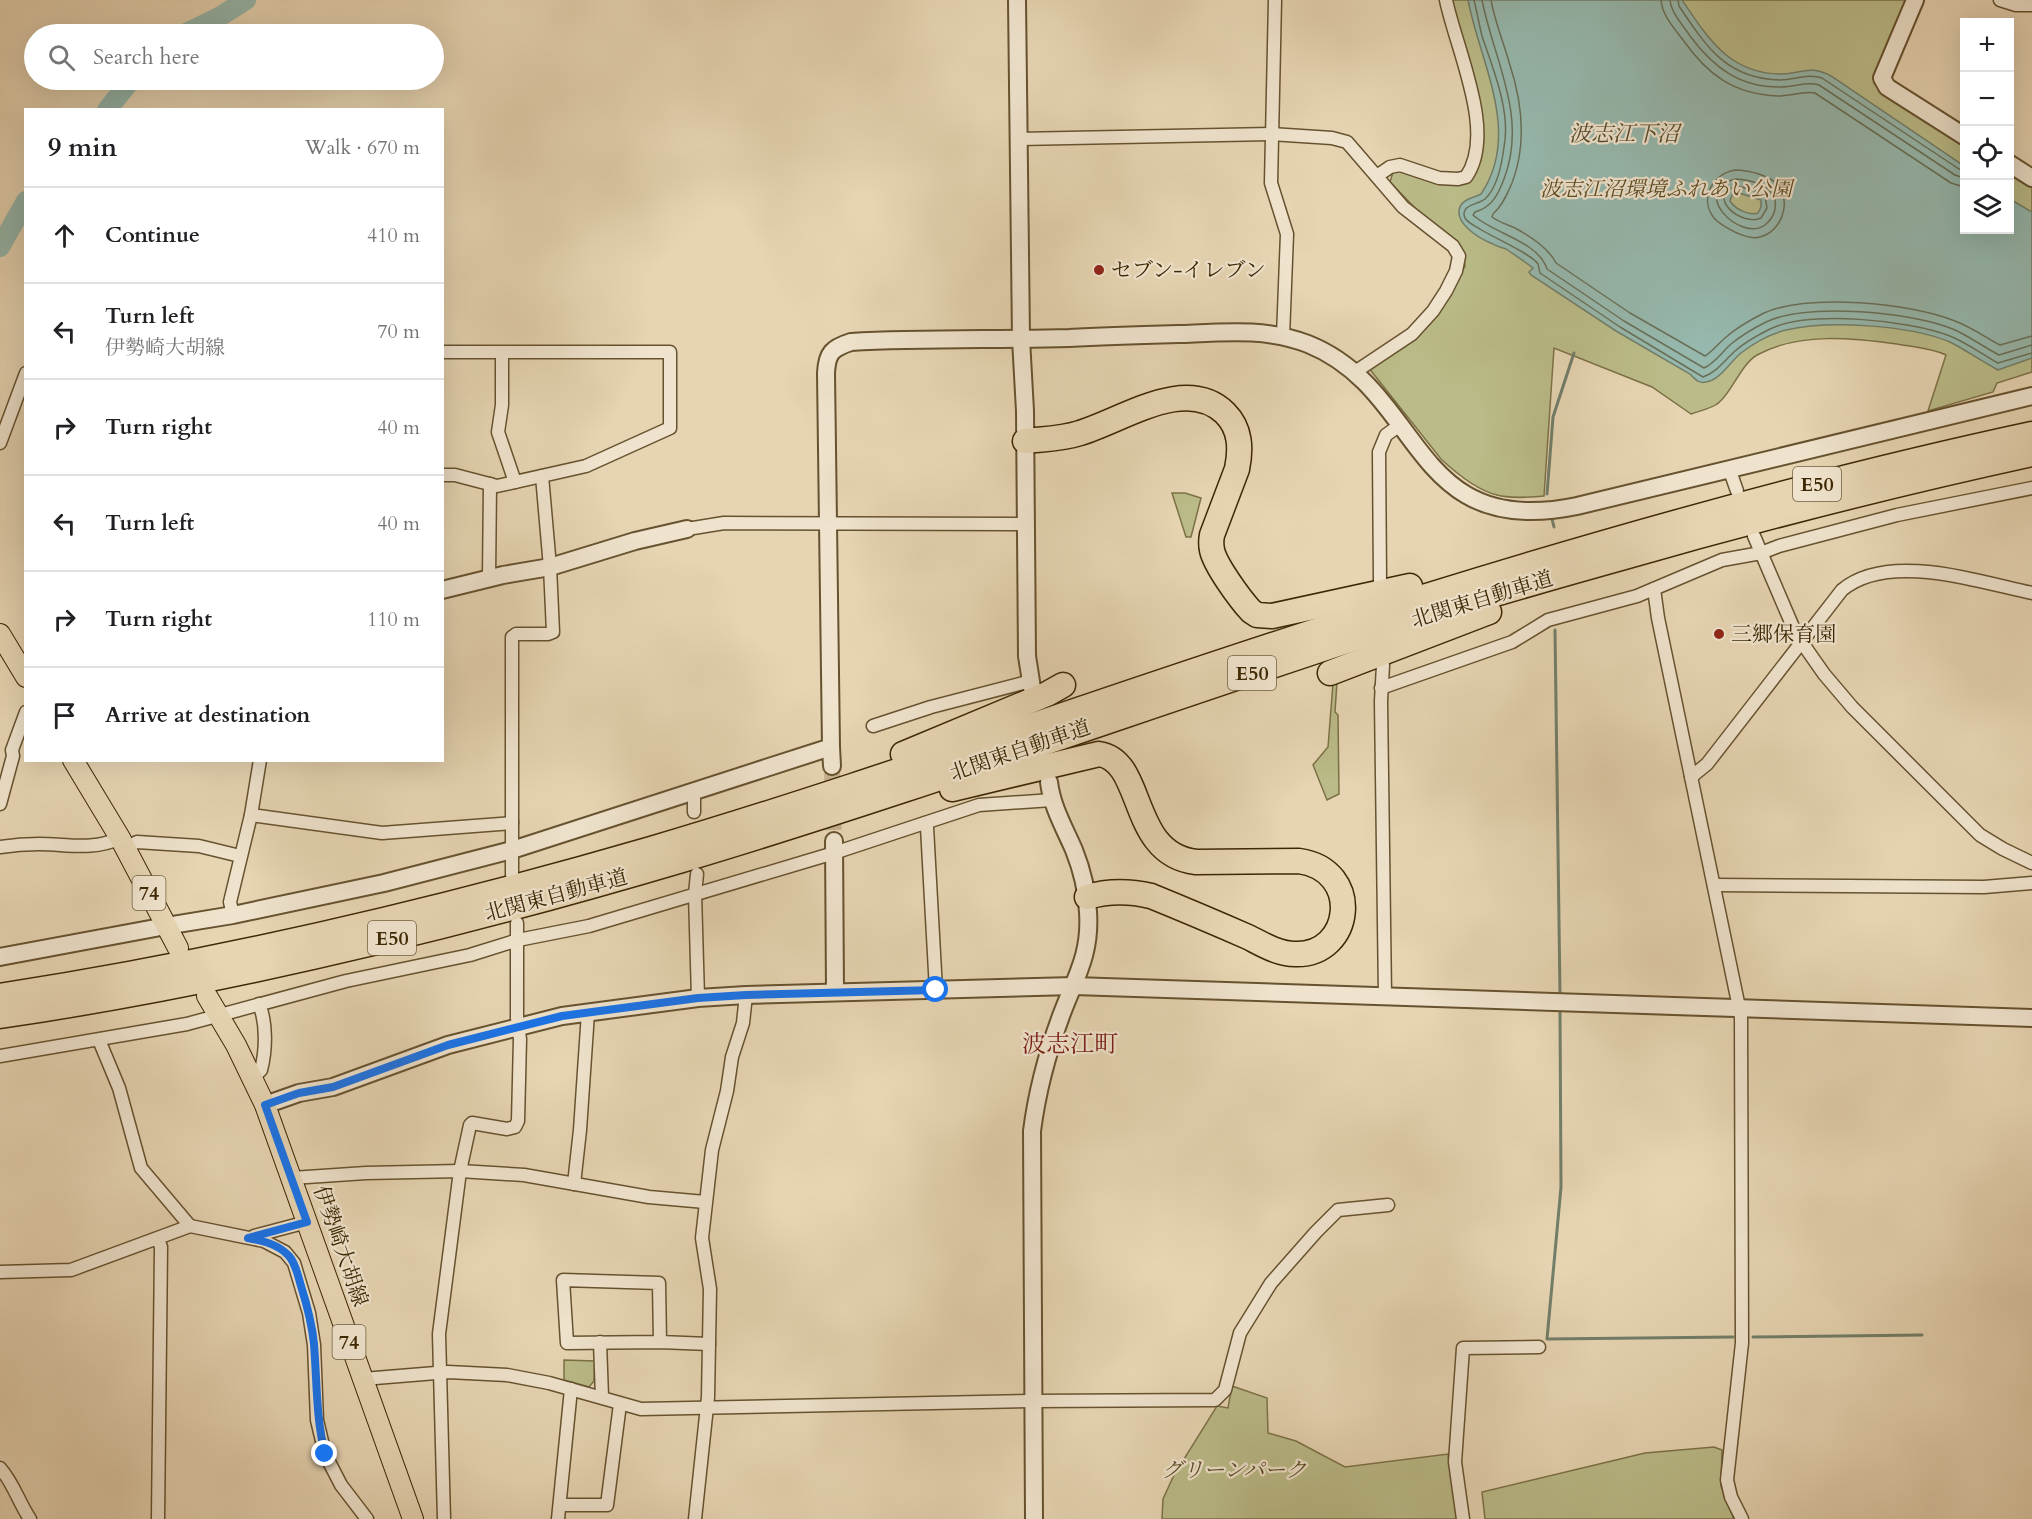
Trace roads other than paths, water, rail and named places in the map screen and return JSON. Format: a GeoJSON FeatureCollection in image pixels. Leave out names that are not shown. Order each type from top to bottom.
{"type":"FeatureCollection","features":[{"type":"Feature","properties":{"kind":"highway"},"geometry":{"type":"LineString","coordinates":[[1025,441],[1077,434],[1178,398],[1203,399],[1219,408],[1232,422],[1240,449],[1237,469],[1212,536],[1212,551],[1218,565],[1247,606],[1257,615],[1264,617],[1604,542]]}},
{"type":"Feature","properties":{"kind":"highway"},"geometry":{"type":"LineString","coordinates":[[1025,441],[1056,443],[1077,441],[1173,407],[1190,404],[1208,409],[1226,426],[1232,440],[1233,450],[1230,468],[1202,543]]}},
{"type":"Feature","properties":{"kind":"highway","name":"北関東自動車道"},"geometry":{"type":"LineString","coordinates":[[0,996],[101,979],[293,941],[425,910],[654,848],[844,789],[1312,632],[1604,542],[1845,477],[2032,434]]}},
{"type":"Feature","properties":{"kind":"highway","name":"北関東自動車道"},"geometry":{"type":"LineString","coordinates":[[0,1016],[182,984],[430,929],[543,900],[778,830],[1422,616],[1729,527],[2032,454]]}},
{"type":"Feature","properties":{"kind":"highway"},"geometry":{"type":"LineString","coordinates":[[1330,673],[1431,633],[1729,527]]}},
{"type":"Feature","properties":{"kind":"highway"},"geometry":{"type":"LineString","coordinates":[[654,848],[939,740],[1063,685]]}},
{"type":"Feature","properties":{"kind":"highway"},"geometry":{"type":"LineString","coordinates":[[778,830],[884,807],[985,780],[1099,754],[1108,755],[1118,763],[1151,832],[1167,852],[1185,861],[1196,862],[1309,862],[1334,878],[1342,898],[1343,909],[1338,930],[1326,944],[1317,950],[1295,954],[1272,948],[1151,896],[1132,893],[1100,893],[1087,897]]}},
{"type":"Feature","properties":{"kind":"highway"},"geometry":{"type":"LineString","coordinates":[[1087,897],[1135,900],[1151,904],[1227,938],[1285,960],[1314,959],[1332,949],[1339,941],[1349,921],[1350,898],[1343,878],[1329,864],[1310,855],[1299,854],[1195,855],[1186,853],[1170,845],[1164,839],[1155,824],[1152,808]]}},
{"type":"Feature","properties":{"kind":"main road"},"geometry":{"type":"LineString","coordinates":[[0,634],[24,674]]}},
{"type":"Feature","properties":{"kind":"main road","name":"74"},"geometry":{"type":"LineString","coordinates":[[74,762],[122,843],[178,948]]}},
{"type":"Feature","properties":{"kind":"main road","name":"伊勢崎大胡線"},"geometry":{"type":"LineString","coordinates":[[207,996],[253,1078],[265,1105],[413,1519]]}},
{"type":"Feature","properties":{"kind":"street"},"geometry":{"type":"LineString","coordinates":[[873,726],[931,707],[1031,685],[1027,656],[1017,0]]}},
{"type":"Feature","properties":{"kind":"street"},"geometry":{"type":"LineString","coordinates":[[1275,0],[1271,183],[1287,234],[1283,336]]}},
{"type":"Feature","properties":{"kind":"street"},"geometry":{"type":"LineString","coordinates":[[1377,176],[1390,167],[1400,165],[1439,178],[1458,179],[1466,177],[1473,168],[1479,137],[1476,112],[1446,0]]}},
{"type":"Feature","properties":{"kind":"street"},"geometry":{"type":"LineString","coordinates":[[1915,0],[1882,78],[1883,82],[1887,87],[1960,133]]}},
{"type":"Feature","properties":{"kind":"street"},"geometry":{"type":"LineString","coordinates":[[2000,0],[2016,5],[2032,4]]}},
{"type":"Feature","properties":{"kind":"street"},"geometry":{"type":"LineString","coordinates":[[1018,139],[1271,134],[1332,138],[1347,142],[1404,207],[1454,246],[1459,255],[1459,262],[1446,291],[1433,311],[1412,334],[1355,372]]}},
{"type":"Feature","properties":{"kind":"street"},"geometry":{"type":"LineString","coordinates":[[2014,167],[2032,178]]}},
{"type":"Feature","properties":{"kind":"street"},"geometry":{"type":"LineString","coordinates":[[832,766],[826,373],[828,357],[835,349],[851,342],[1245,332],[1283,336],[1310,345],[1355,372],[1427,461],[1449,483],[1483,502],[1517,511],[1534,512],[1556,510],[2032,396]]}},
{"type":"Feature","properties":{"kind":"street"},"geometry":{"type":"LineString","coordinates":[[444,352],[670,352],[670,428],[586,466],[497,486],[455,475],[444,475]]}},
{"type":"Feature","properties":{"kind":"street"},"geometry":{"type":"LineString","coordinates":[[502,353],[502,405],[498,432],[515,482]]}},
{"type":"Feature","properties":{"kind":"street"},"geometry":{"type":"LineString","coordinates":[[0,443],[24,378]]}},
{"type":"Feature","properties":{"kind":"street"},"geometry":{"type":"LineString","coordinates":[[1380,581],[1379,452],[1386,435],[1400,425]]}},
{"type":"Feature","properties":{"kind":"street"},"geometry":{"type":"LineString","coordinates":[[1729,468],[1737,491]]}},
{"type":"Feature","properties":{"kind":"street"},"geometry":{"type":"LineString","coordinates":[[512,875],[512,637],[516,634],[553,632],[542,476]]}},
{"type":"Feature","properties":{"kind":"street"},"geometry":{"type":"LineString","coordinates":[[489,578],[490,484]]}},
{"type":"Feature","properties":{"kind":"street"},"geometry":{"type":"LineString","coordinates":[[1381,688],[1512,642],[1548,621],[1654,589],[1722,560],[1761,554],[1779,546],[1897,515],[2032,488]]}},
{"type":"Feature","properties":{"kind":"street"},"geometry":{"type":"LineString","coordinates":[[444,589],[489,578],[550,567],[635,541],[724,523],[1025,524]]}},
{"type":"Feature","properties":{"kind":"street"},"geometry":{"type":"LineString","coordinates":[[1754,536],[1802,643],[1841,696],[1972,827],[1990,842],[2032,863]]}},
{"type":"Feature","properties":{"kind":"street"},"geometry":{"type":"LineString","coordinates":[[1691,777],[1707,764],[1842,590],[1857,580],[1896,572],[1928,571],[2032,593]]}},
{"type":"Feature","properties":{"kind":"street"},"geometry":{"type":"LineString","coordinates":[[1654,589],[1658,618],[1741,1017],[1742,1343],[1727,1480],[1731,1497],[1742,1519]]}},
{"type":"Feature","properties":{"kind":"street"},"geometry":{"type":"LineString","coordinates":[[1383,665],[1381,688],[1384,996]]}},
{"type":"Feature","properties":{"kind":"street"},"geometry":{"type":"LineString","coordinates":[[0,804],[13,756],[12,750],[24,717]]}},
{"type":"Feature","properties":{"kind":"street"},"geometry":{"type":"LineString","coordinates":[[0,957],[233,915],[384,883],[512,850],[831,747]]}},
{"type":"Feature","properties":{"kind":"street"},"geometry":{"type":"LineString","coordinates":[[233,915],[230,902],[251,815],[260,762]]}},
{"type":"Feature","properties":{"kind":"street"},"geometry":{"type":"LineString","coordinates":[[1034,1519],[1032,1131],[1050,1048],[1083,965],[1089,927],[1085,885],[1077,858],[1052,800],[1049,782]]}},
{"type":"Feature","properties":{"kind":"street"},"geometry":{"type":"LineString","coordinates":[[694,793],[694,812]]}},
{"type":"Feature","properties":{"kind":"street"},"geometry":{"type":"LineString","coordinates":[[0,1056],[99,1040],[219,1016],[346,981],[470,955],[518,940],[610,921],[834,847],[925,823],[979,805],[1052,800]]}},
{"type":"Feature","properties":{"kind":"street"},"geometry":{"type":"LineString","coordinates":[[251,815],[382,833],[512,823]]}},
{"type":"Feature","properties":{"kind":"street"},"geometry":{"type":"LineString","coordinates":[[925,823],[936,990]]}},
{"type":"Feature","properties":{"kind":"street"},"geometry":{"type":"LineString","coordinates":[[0,847],[39,844],[99,846],[137,842],[200,846],[240,856]]}},
{"type":"Feature","properties":{"kind":"street"},"geometry":{"type":"LineString","coordinates":[[834,847],[835,992]]}},
{"type":"Feature","properties":{"kind":"street"},"geometry":{"type":"LineString","coordinates":[[697,874],[695,894],[698,998]]}},
{"type":"Feature","properties":{"kind":"street"},"geometry":{"type":"LineString","coordinates":[[1714,885],[1984,887],[2032,883]]}},
{"type":"Feature","properties":{"kind":"street"},"geometry":{"type":"LineString","coordinates":[[444,1519],[438,1334],[460,1171],[470,1125],[472,1123],[507,1129],[517,1124],[520,1039],[517,1026],[517,923]]}},
{"type":"Feature","properties":{"kind":"street"},"geometry":{"type":"LineString","coordinates":[[265,1105],[299,1093],[333,1087],[448,1045],[517,1026],[562,1016],[698,998],[746,995],[1074,986],[2032,1018]]}},
{"type":"Feature","properties":{"kind":"street"},"geometry":{"type":"LineString","coordinates":[[695,1519],[706,1407],[709,1344],[710,1289],[702,1245],[705,1202],[712,1150],[727,1090],[732,1057],[743,1023],[746,995]]}},
{"type":"Feature","properties":{"kind":"street"},"geometry":{"type":"LineString","coordinates":[[253,1078],[261,1070],[263,1054],[263,1023],[259,1004]]}},
{"type":"Feature","properties":{"kind":"street"},"geometry":{"type":"LineString","coordinates":[[573,1184],[580,1130],[588,1013]]}},
{"type":"Feature","properties":{"kind":"street"},"geometry":{"type":"LineString","coordinates":[[99,1040],[119,1088],[141,1168],[190,1226]]}},
{"type":"Feature","properties":{"kind":"street"},"geometry":{"type":"LineString","coordinates":[[292,1178],[366,1173],[460,1171],[524,1175],[649,1197],[705,1202]]}},
{"type":"Feature","properties":{"kind":"street"},"geometry":{"type":"LineString","coordinates":[[363,1379],[439,1372],[507,1376],[571,1389],[641,1409],[1032,1401],[1215,1400],[1225,1390],[1240,1333],[1271,1283],[1316,1232],[1338,1210],[1388,1205]]}},
{"type":"Feature","properties":{"kind":"street"},"geometry":{"type":"LineString","coordinates":[[248,1238],[307,1222]]}},
{"type":"Feature","properties":{"kind":"street"},"geometry":{"type":"LineString","coordinates":[[0,1272],[71,1270],[190,1226],[274,1244],[291,1257],[294,1263],[310,1323],[314,1345],[318,1420],[325,1454],[341,1485],[367,1519]]}},
{"type":"Feature","properties":{"kind":"street"},"geometry":{"type":"LineString","coordinates":[[158,1239],[160,1247],[159,1519]]}},
{"type":"Feature","properties":{"kind":"street"},"geometry":{"type":"LineString","coordinates":[[660,1341],[659,1283],[563,1280],[567,1343],[660,1341],[709,1344]]}},
{"type":"Feature","properties":{"kind":"street"},"geometry":{"type":"LineString","coordinates":[[600,1342],[602,1397]]}},
{"type":"Feature","properties":{"kind":"street"},"geometry":{"type":"LineString","coordinates":[[1463,1519],[1455,1462],[1463,1348],[1539,1347]]}},
{"type":"Feature","properties":{"kind":"street"},"geometry":{"type":"LineString","coordinates":[[558,1519],[571,1389]]}},
{"type":"Feature","properties":{"kind":"street"},"geometry":{"type":"LineString","coordinates":[[561,1505],[607,1505],[620,1404]]}},
{"type":"Feature","properties":{"kind":"street"},"geometry":{"type":"LineString","coordinates":[[0,1468],[30,1519]]}},
{"type":"Feature","properties":{"kind":"water","name":"波志江下沼"},"geometry":{"type":"Polygon","coordinates":[[[1468,0],[1682,0],[1711,40],[1734,61],[1764,72],[1782,74],[1812,70],[1831,76],[1960,163],[1960,234],[2014,234],[2014,201],[2032,212],[2032,358],[1998,370],[1950,342],[1933,336],[1891,328],[1824,325],[1786,330],[1768,336],[1741,353],[1716,378],[1711,381],[1697,381],[1690,374],[1616,331],[1531,275],[1529,272],[1533,268],[1530,265],[1506,249],[1481,238],[1463,223],[1459,211],[1461,205],[1467,199],[1481,194],[1493,171],[1498,147],[1498,122],[1488,73],[1468,0]],[[1736,192],[1730,201],[1735,207],[1751,214],[1758,213],[1761,200],[1736,192]]]}},
{"type":"Feature","properties":{"kind":"waterway"},"geometry":{"type":"LineString","coordinates":[[205,24],[246,0]]}},
{"type":"Feature","properties":{"kind":"waterway"},"geometry":{"type":"LineString","coordinates":[[109,108],[123,90]]}},
{"type":"Feature","properties":{"kind":"waterway"},"geometry":{"type":"LineString","coordinates":[[0,247],[24,205]]}},
{"type":"Feature","properties":{"kind":"waterway"},"geometry":{"type":"LineString","coordinates":[[1547,494],[1553,417],[1574,353]]}},
{"type":"Feature","properties":{"kind":"waterway"},"geometry":{"type":"LineString","coordinates":[[1552,519],[1554,527]]}},
{"type":"Feature","properties":{"kind":"waterway"},"geometry":{"type":"LineString","coordinates":[[1555,630],[1560,994]]}},
{"type":"Feature","properties":{"kind":"waterway"},"geometry":{"type":"LineString","coordinates":[[1560,1011],[1561,1187],[1547,1339],[1733,1337]]}},
{"type":"Feature","properties":{"kind":"waterway"},"geometry":{"type":"LineString","coordinates":[[1753,1337],[1922,1335]]}},
{"type":"Feature","properties":{"kind":"tunnel"},"geometry":{"type":"LineString","coordinates":[[832,766],[834,841]]}},
{"type":"Feature","properties":{"kind":"place","name":"セブン-イレブン"},"geometry":{"type":"Point","coordinates":[1099,270]}},
{"type":"Feature","properties":{"kind":"place","name":"三郷保育園"},"geometry":{"type":"Point","coordinates":[1719,634]}},
{"type":"Feature","properties":{"kind":"district","name":"波志江町"},"geometry":{"type":"Point","coordinates":[1070,1044]}},
{"type":"Feature","properties":{"kind":"park label","name":"波志江沼環境ふれあい公園"},"geometry":{"type":"Point","coordinates":[1666,189]}},
{"type":"Feature","properties":{"kind":"park label","name":"グリーンパーク"},"geometry":{"type":"Point","coordinates":[1234,1470]}}]}
